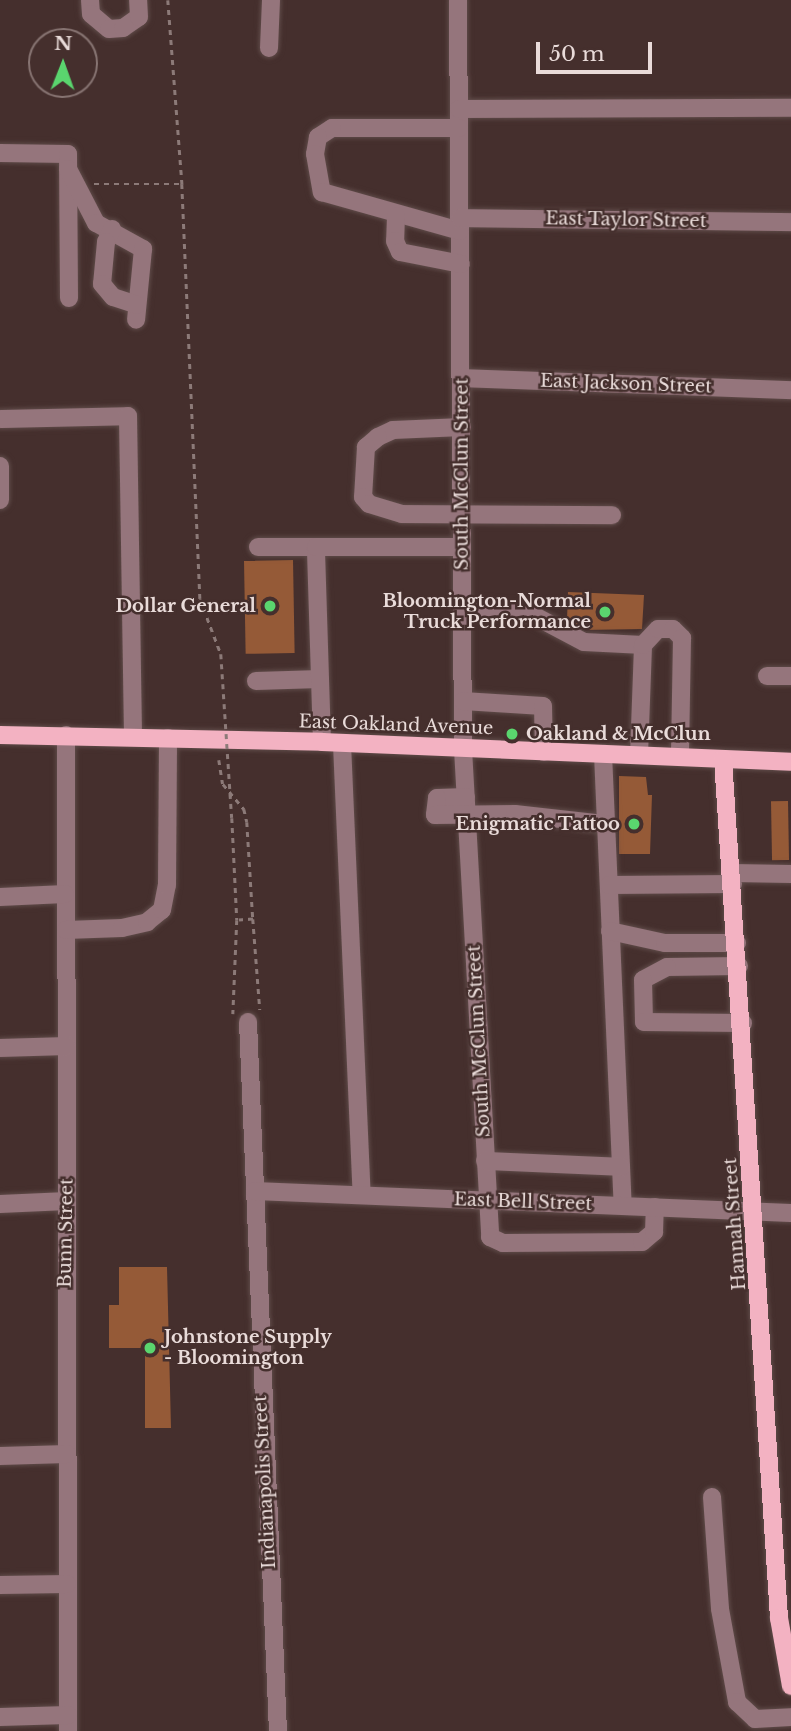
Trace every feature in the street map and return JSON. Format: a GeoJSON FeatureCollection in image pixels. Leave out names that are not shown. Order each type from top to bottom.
{"type":"FeatureCollection","features":[{"type":"Feature","properties":{"kind":"main road","name":"East Oakland Avenue"},"geometry":{"type":"LineString","coordinates":[[0,735],[322,742],[791,762]]}},
{"type":"Feature","properties":{"kind":"main road","name":"Hannah Street"},"geometry":{"type":"LineString","coordinates":[[723,759],[743,1023],[779,1618],[791,1686]]}},
{"type":"Feature","properties":{"kind":"street"},"geometry":{"type":"LineString","coordinates":[[90,0],[91,15],[109,29],[123,28],[139,17],[138,0]]}},
{"type":"Feature","properties":{"kind":"street"},"geometry":{"type":"LineString","coordinates":[[269,48],[271,0]]}},
{"type":"Feature","properties":{"kind":"street","name":"South McClun Street"},"geometry":{"type":"LineString","coordinates":[[458,0],[463,749],[490,1237],[503,1243],[642,1242],[654,1232],[656,1207]]}},
{"type":"Feature","properties":{"kind":"street"},"geometry":{"type":"LineString","coordinates":[[459,110],[791,108]]}},
{"type":"Feature","properties":{"kind":"street","name":"East Taylor Street"},"geometry":{"type":"LineString","coordinates":[[459,128],[332,128],[318,137],[315,154],[322,192],[396,216],[460,225],[791,222]]}},
{"type":"Feature","properties":{"kind":"street"},"geometry":{"type":"LineString","coordinates":[[0,153],[68,161]]}},
{"type":"Feature","properties":{"kind":"street"},"geometry":{"type":"LineString","coordinates":[[68,161],[96,223],[112,229],[143,249],[137,313],[113,296],[102,284],[106,242],[112,229]]}},
{"type":"Feature","properties":{"kind":"street"},"geometry":{"type":"LineString","coordinates":[[68,161],[69,298]]}},
{"type":"Feature","properties":{"kind":"street"},"geometry":{"type":"LineString","coordinates":[[396,216],[395,241],[400,252],[461,264]]}},
{"type":"Feature","properties":{"kind":"street","name":"East Jackson Street"},"geometry":{"type":"LineString","coordinates":[[461,378],[791,390]]}},
{"type":"Feature","properties":{"kind":"street"},"geometry":{"type":"LineString","coordinates":[[0,419],[128,416],[133,736]]}},
{"type":"Feature","properties":{"kind":"street"},"geometry":{"type":"LineString","coordinates":[[462,427],[393,430],[378,437],[366,447],[363,497],[369,504],[402,514],[612,515]]}},
{"type":"Feature","properties":{"kind":"street"},"geometry":{"type":"LineString","coordinates":[[0,466],[0,500]]}},
{"type":"Feature","properties":{"kind":"street"},"geometry":{"type":"LineString","coordinates":[[258,547],[462,547]]}},
{"type":"Feature","properties":{"kind":"street"},"geometry":{"type":"LineString","coordinates":[[316,547],[322,742]]}},
{"type":"Feature","properties":{"kind":"street"},"geometry":{"type":"LineString","coordinates":[[463,607],[529,612],[584,642],[643,645]]}},
{"type":"Feature","properties":{"kind":"street"},"geometry":{"type":"LineString","coordinates":[[639,755],[643,645],[658,629],[673,629],[682,638],[680,757]]}},
{"type":"Feature","properties":{"kind":"street"},"geometry":{"type":"LineString","coordinates":[[767,676],[791,676]]}},
{"type":"Feature","properties":{"kind":"street"},"geometry":{"type":"LineString","coordinates":[[256,681],[320,679]]}},
{"type":"Feature","properties":{"kind":"street"},"geometry":{"type":"LineString","coordinates":[[463,701],[543,706],[544,752]]}},
{"type":"Feature","properties":{"kind":"street","name":"Bunn Street"},"geometry":{"type":"LineString","coordinates":[[66,735],[68,1723]]}},
{"type":"Feature","properties":{"kind":"street"},"geometry":{"type":"LineString","coordinates":[[65,930],[122,928],[147,922],[162,910],[167,885],[168,738]]}},
{"type":"Feature","properties":{"kind":"street"},"geometry":{"type":"LineString","coordinates":[[342,744],[362,1195]]}},
{"type":"Feature","properties":{"kind":"street"},"geometry":{"type":"LineString","coordinates":[[603,754],[623,1206]]}},
{"type":"Feature","properties":{"kind":"street"},"geometry":{"type":"LineString","coordinates":[[466,797],[434,802],[436,817],[515,814],[606,824]]}},
{"type":"Feature","properties":{"kind":"street"},"geometry":{"type":"LineString","coordinates":[[608,885],[791,874]]}},
{"type":"Feature","properties":{"kind":"street"},"geometry":{"type":"LineString","coordinates":[[0,897],[65,894]]}},
{"type":"Feature","properties":{"kind":"street"},"geometry":{"type":"LineString","coordinates":[[610,931],[665,943],[737,943]]}},
{"type":"Feature","properties":{"kind":"street"},"geometry":{"type":"LineString","coordinates":[[739,966],[667,967],[643,980],[644,1022],[743,1023]]}},
{"type":"Feature","properties":{"kind":"street","name":"Indianapolis Street"},"geometry":{"type":"LineString","coordinates":[[248,1022],[278,1731]]}},
{"type":"Feature","properties":{"kind":"street"},"geometry":{"type":"LineString","coordinates":[[0,1048],[67,1046]]}},
{"type":"Feature","properties":{"kind":"street"},"geometry":{"type":"LineString","coordinates":[[485,1161],[621,1167]]}},
{"type":"Feature","properties":{"kind":"street","name":"East Bell Street"},"geometry":{"type":"LineString","coordinates":[[255,1191],[791,1213]]}},
{"type":"Feature","properties":{"kind":"street"},"geometry":{"type":"LineString","coordinates":[[0,1204],[67,1201]]}},
{"type":"Feature","properties":{"kind":"street"},"geometry":{"type":"LineString","coordinates":[[0,1455],[66,1454]]}},
{"type":"Feature","properties":{"kind":"street"},"geometry":{"type":"LineString","coordinates":[[712,1497],[720,1609],[737,1702],[755,1718],[791,1717]]}},
{"type":"Feature","properties":{"kind":"street"},"geometry":{"type":"LineString","coordinates":[[0,1586],[67,1584]]}},
{"type":"Feature","properties":{"kind":"street"},"geometry":{"type":"LineString","coordinates":[[0,1717],[68,1723]]}},
{"type":"Feature","properties":{"kind":"path"},"geometry":{"type":"LineString","coordinates":[[168,0],[182,184],[200,599],[221,654],[232,818]]}},
{"type":"Feature","properties":{"kind":"path"},"geometry":{"type":"LineString","coordinates":[[91,184],[182,184]]}},
{"type":"Feature","properties":{"kind":"path"},"geometry":{"type":"LineString","coordinates":[[219,760],[223,784],[244,809],[247,822],[261,1022],[248,1022]]}},
{"type":"Feature","properties":{"kind":"path"},"geometry":{"type":"LineString","coordinates":[[237,920],[253,919]]}},
{"type":"Feature","properties":{"kind":"building","name":"Dollar General"},"geometry":{"type":"Polygon","coordinates":[[[293,560],[295,653],[246,654],[244,561],[293,560]]]}},
{"type":"Feature","properties":{"kind":"building","name":"Bloomington-Normal Truck Performance"},"geometry":{"type":"Polygon","coordinates":[[[568,592],[644,595],[642,629],[586,630],[567,620],[568,592]]]}},
{"type":"Feature","properties":{"kind":"building","name":"Enigmatic Tattoo"},"geometry":{"type":"Polygon","coordinates":[[[619,776],[646,777],[648,795],[652,795],[650,854],[619,854],[619,776]]]}},
{"type":"Feature","properties":{"kind":"building"},"geometry":{"type":"Polygon","coordinates":[[[771,801],[788,801],[789,860],[772,860],[771,801]]]}},
{"type":"Feature","properties":{"kind":"building","name":"Johnstone Supply - Bloomington"},"geometry":{"type":"Polygon","coordinates":[[[119,1267],[167,1267],[171,1428],[145,1428],[145,1348],[109,1348],[109,1305],[119,1305],[119,1267]]]}},
{"type":"Feature","properties":{"kind":"place","name":"Dollar General"},"geometry":{"type":"Point","coordinates":[270,606]}},
{"type":"Feature","properties":{"kind":"place","name":"Bloomington-Normal Truck Performance"},"geometry":{"type":"Point","coordinates":[605,612]}},
{"type":"Feature","properties":{"kind":"place","name":"Oakland & McClun"},"geometry":{"type":"Point","coordinates":[512,734]}},
{"type":"Feature","properties":{"kind":"place","name":"Enigmatic Tattoo"},"geometry":{"type":"Point","coordinates":[634,824]}},
{"type":"Feature","properties":{"kind":"place","name":"Johnstone Supply - Bloomington"},"geometry":{"type":"Point","coordinates":[150,1348]}}]}
